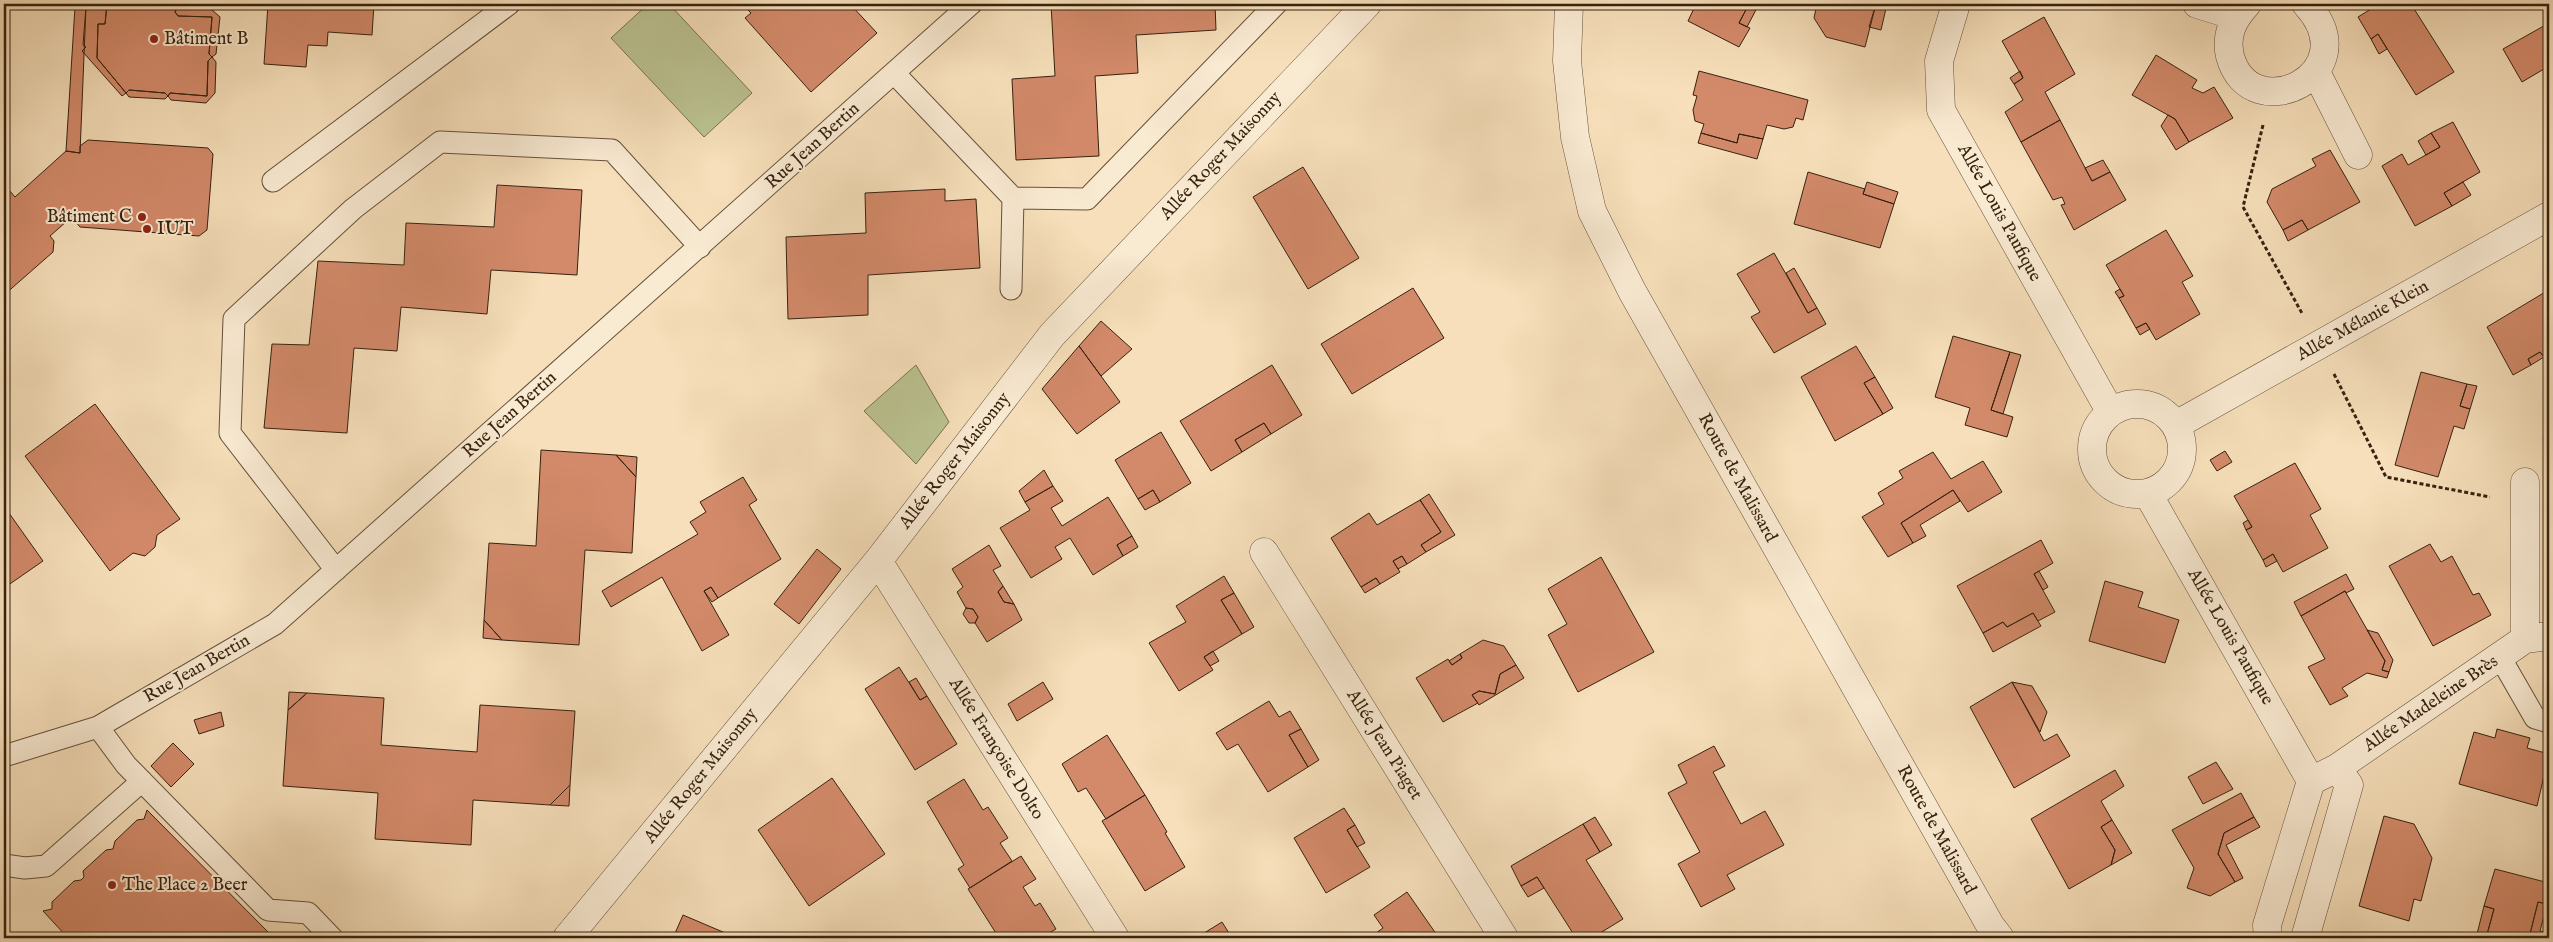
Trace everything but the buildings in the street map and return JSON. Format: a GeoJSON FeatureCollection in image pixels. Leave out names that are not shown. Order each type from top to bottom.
{"type":"FeatureCollection","features":[{"type":"Feature","properties":{"kind":"street","name":"Allée Roger Maisonny"},"geometry":{"type":"LineString","coordinates":[[567,938],[878,561],[1052,335],[1367,4]]}},
{"type":"Feature","properties":{"kind":"street","name":"Route de Malissard"},"geometry":{"type":"LineString","coordinates":[[1569,4],[1567,61],[1575,137],[1592,211],[1632,291],[1994,934]]}},
{"type":"Feature","properties":{"kind":"street","name":"Allée Louis Paufique"},"geometry":{"type":"LineString","coordinates":[[1956,4],[1939,61],[1941,110],[2110,411]]}},
{"type":"Feature","properties":{"kind":"street"},"geometry":{"type":"LineString","coordinates":[[2197,4],[2242,10],[2229,31],[2228,48],[2232,63],[2242,78],[2255,87],[2271,91],[2292,90],[2307,82],[2316,72],[2324,57],[2324,32],[2318,16],[2306,4]]}},
{"type":"Feature","properties":{"kind":"street"},"geometry":{"type":"LineString","coordinates":[[2316,72],[2358,154]]}},
{"type":"Feature","properties":{"kind":"street","name":"Allée Mélanie Klein"},"geometry":{"type":"LineString","coordinates":[[2176,425],[2549,216]]}},
{"type":"Feature","properties":{"kind":"street"},"geometry":{"type":"LineString","coordinates":[[2133,403],[2155,406],[2176,425],[2183,444],[2177,472],[2161,488],[2141,495],[2118,492],[2099,476],[2091,453],[2093,436],[2095,428],[2110,411],[2133,403]]}},
{"type":"Feature","properties":{"kind":"street","name":"Allée Madeleine Brès"},"geometry":{"type":"LineString","coordinates":[[2337,768],[2500,657],[2537,638],[2525,493]]}},
{"type":"Feature","properties":{"kind":"street","name":"Allée Louis Paufique"},"geometry":{"type":"LineString","coordinates":[[2148,494],[2311,781]]}},
{"type":"Feature","properties":{"kind":"street","name":"Allée Jean Piaget"},"geometry":{"type":"LineString","coordinates":[[1264,552],[1504,938]]}},
{"type":"Feature","properties":{"kind":"street","name":"Allée Françoise Dolto"},"geometry":{"type":"LineString","coordinates":[[878,561],[1115,938]]}},
{"type":"Feature","properties":{"kind":"street"},"geometry":{"type":"LineString","coordinates":[[2268,938],[2267,925],[2311,781],[2337,768],[2349,785],[2305,938]]}},
{"type":"Feature","properties":{"kind":"lane"},"geometry":{"type":"LineString","coordinates":[[272,181],[509,4]]}},
{"type":"Feature","properties":{"kind":"lane","name":"Rue Jean Bertin"},"geometry":{"type":"LineString","coordinates":[[4,756],[98,726],[275,624],[971,4]]}},
{"type":"Feature","properties":{"kind":"lane"},"geometry":{"type":"LineString","coordinates":[[1013,198],[1087,199],[1276,4]]}},
{"type":"Feature","properties":{"kind":"lane"},"geometry":{"type":"LineString","coordinates":[[894,73],[1013,198],[1011,289]]}},
{"type":"Feature","properties":{"kind":"lane"},"geometry":{"type":"LineString","coordinates":[[336,570],[230,434],[234,319],[353,209],[440,142],[612,150],[700,246]]}},
{"type":"Feature","properties":{"kind":"lane"},"geometry":{"type":"LineString","coordinates":[[2500,657],[2535,718],[2549,722]]}},
{"type":"Feature","properties":{"kind":"lane"},"geometry":{"type":"LineString","coordinates":[[98,726],[126,765],[268,910],[308,914],[332,938]]}},
{"type":"Feature","properties":{"kind":"lane"},"geometry":{"type":"LineString","coordinates":[[4,865],[25,868],[46,866],[142,781]]}},
{"type":"Feature","properties":{"kind":"path"},"geometry":{"type":"LineString","coordinates":[[2271,91],[2243,207],[2320,345],[2386,477],[2525,493]]}},
{"type":"Feature","properties":{"kind":"green space"},"geometry":{"type":"Polygon","coordinates":[[[648,4],[669,4],[752,93],[704,137],[611,38],[648,4]]]}},
{"type":"Feature","properties":{"kind":"green space"},"geometry":{"type":"Polygon","coordinates":[[[916,365],[949,422],[916,464],[864,411],[916,365]]]}},
{"type":"Feature","properties":{"kind":"place","name":"Bâtiment B"},"geometry":{"type":"Point","coordinates":[154,39]}},
{"type":"Feature","properties":{"kind":"place","name":"Bâtiment C"},"geometry":{"type":"Point","coordinates":[142,217]}},
{"type":"Feature","properties":{"kind":"place","name":"IUT"},"geometry":{"type":"Point","coordinates":[147,229]}},
{"type":"Feature","properties":{"kind":"place","name":"The Place 2 Beer"},"geometry":{"type":"Point","coordinates":[112,885]}}]}
